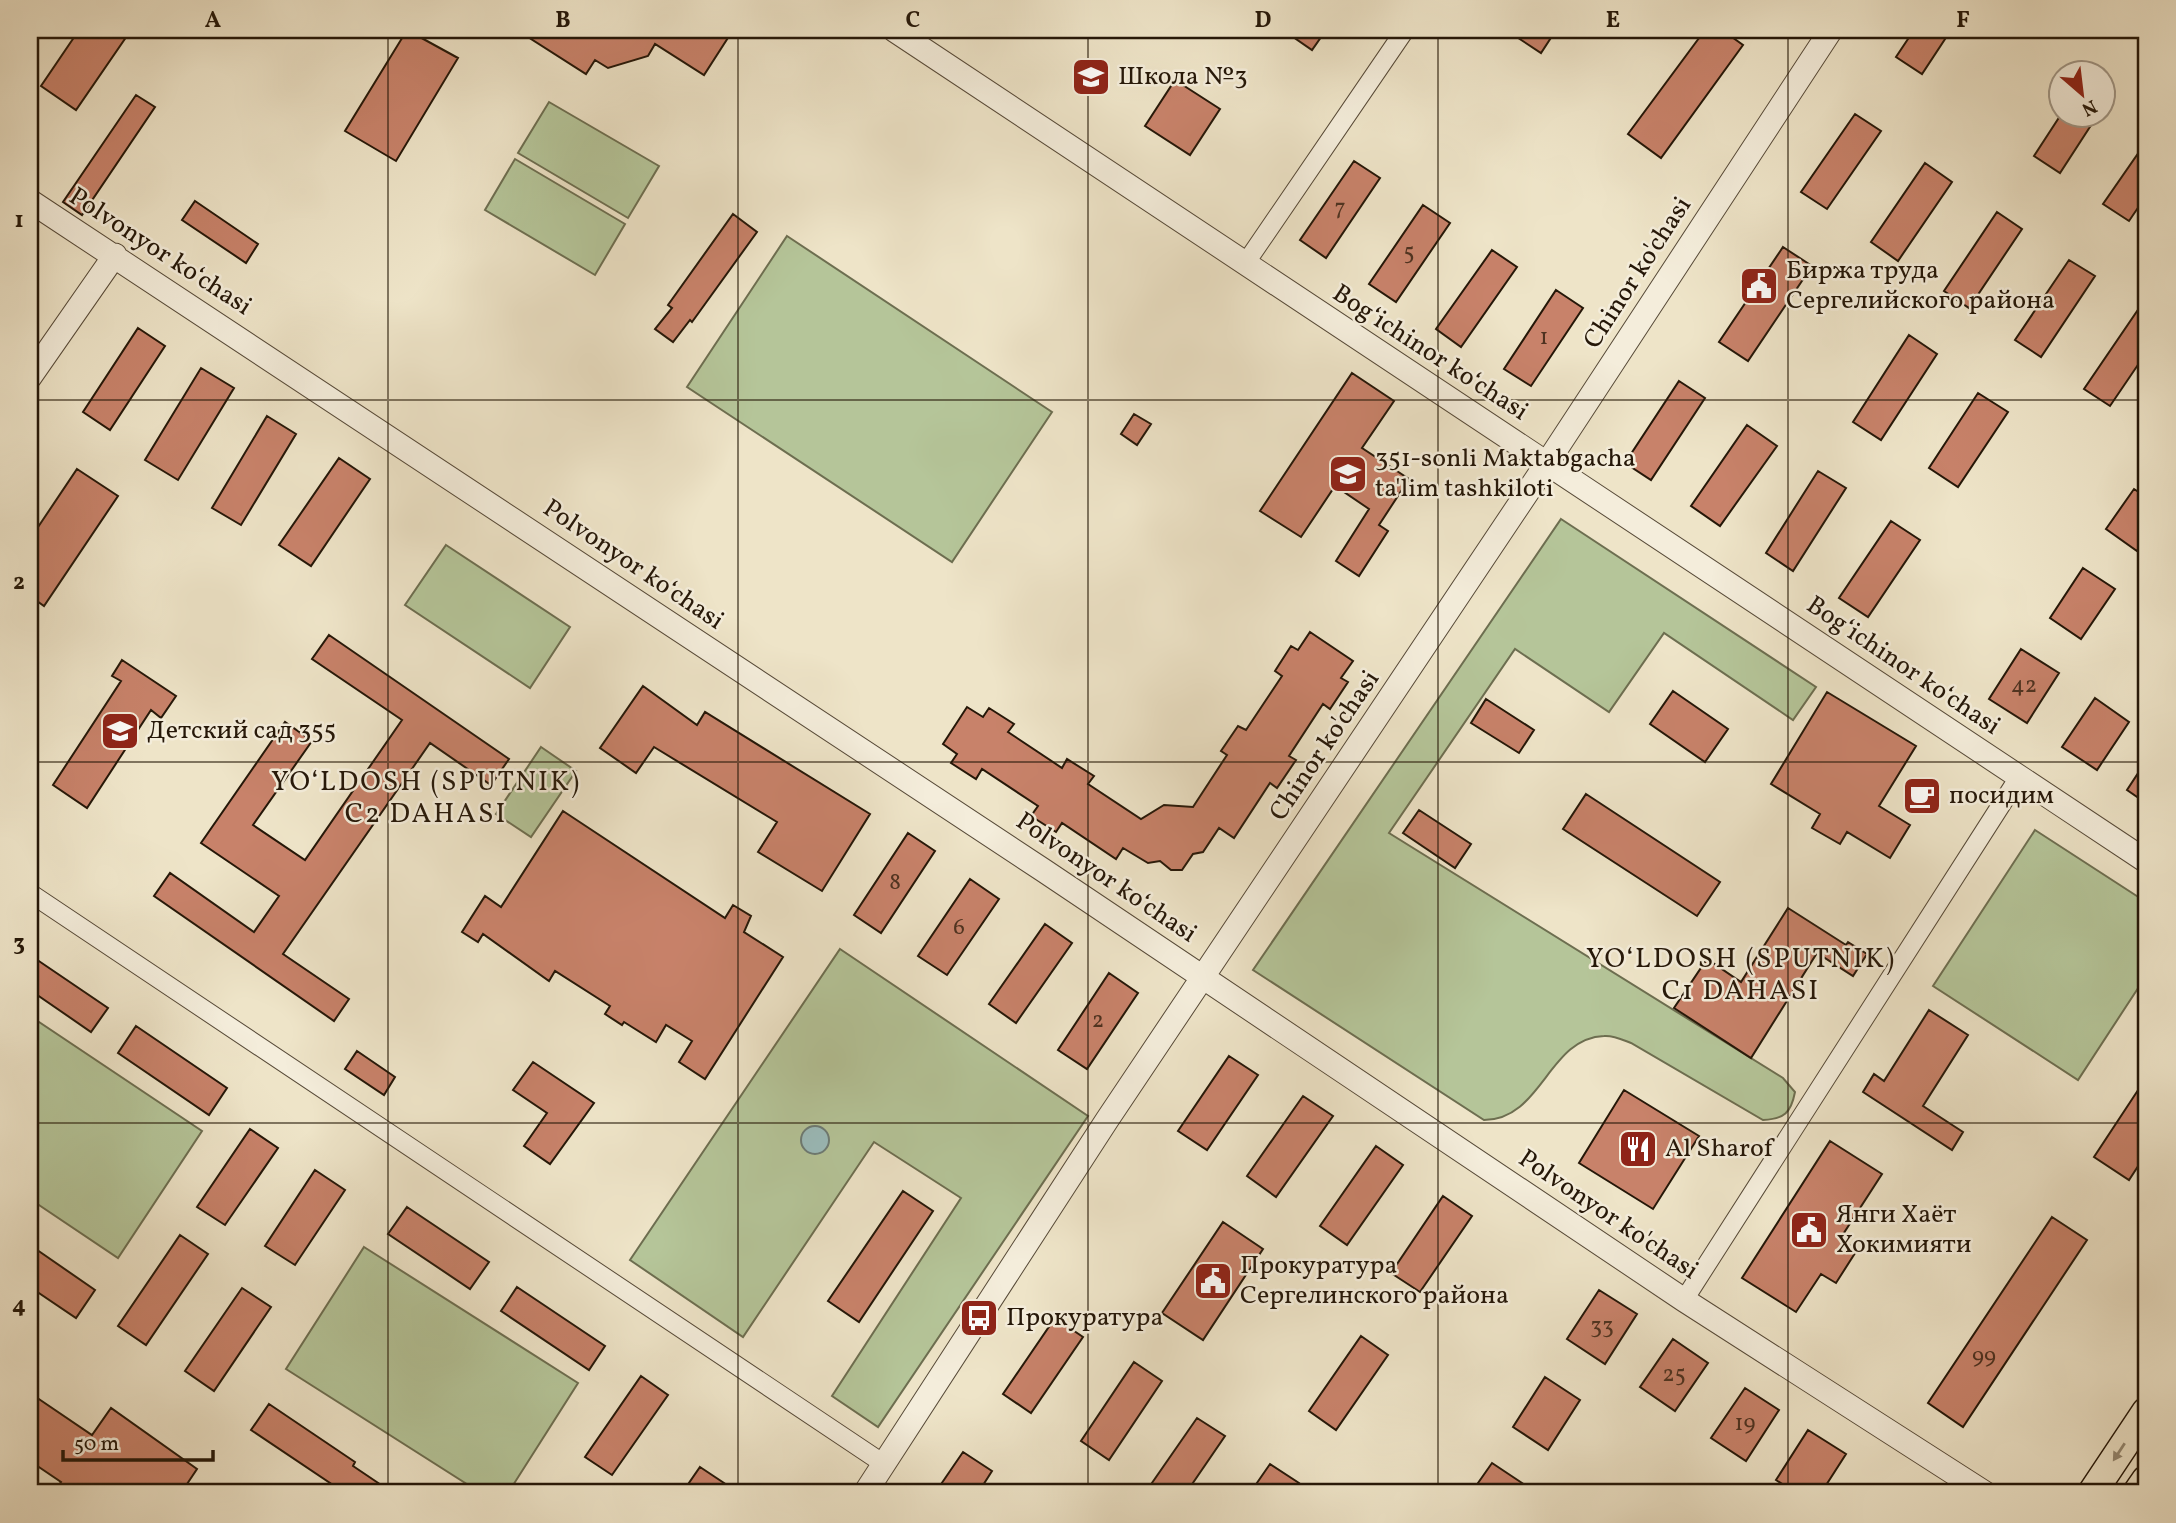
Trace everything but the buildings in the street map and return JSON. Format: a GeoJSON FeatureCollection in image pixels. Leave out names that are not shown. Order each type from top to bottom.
{"type":"FeatureCollection","features":[{"type":"Feature","properties":{"kind":"main road"},"geometry":{"type":"LineString","coordinates":[[2092,1493],[2146,1412]]}},
{"type":"Feature","properties":{"kind":"main road"},"geometry":{"type":"LineString","coordinates":[[2137,1493],[2146,1480]]}},
{"type":"Feature","properties":{"kind":"street","name":"Bogʻichinor koʻchasi"},"geometry":{"type":"LineString","coordinates":[[894,30],[2146,861]]}},
{"type":"Feature","properties":{"kind":"street"},"geometry":{"type":"LineString","coordinates":[[1245,264],[1405,30]]}},
{"type":"Feature","properties":{"kind":"street","name":"Chinor ko'chasi"},"geometry":{"type":"LineString","coordinates":[[865,1493],[1831,30]]}},
{"type":"Feature","properties":{"kind":"street","name":"Polvonyor koʻchasi"},"geometry":{"type":"LineString","coordinates":[[30,201],[115,254],[1204,977]]}},
{"type":"Feature","properties":{"kind":"street"},"geometry":{"type":"LineString","coordinates":[[30,377],[115,254]]}},
{"type":"Feature","properties":{"kind":"street"},"geometry":{"type":"LineString","coordinates":[[1684,1300],[2019,777]]}},
{"type":"Feature","properties":{"kind":"street"},"geometry":{"type":"LineString","coordinates":[[30,893],[884,1464]]}},
{"type":"Feature","properties":{"kind":"street","name":"Polvonyor ko'chasi"},"geometry":{"type":"LineString","coordinates":[[1204,977],[1684,1300],[1978,1491]]}},
{"type":"Feature","properties":{"kind":"green space"},"geometry":{"type":"Polygon","coordinates":[[[549,102],[659,166],[628,218],[518,153],[549,102]]]}},
{"type":"Feature","properties":{"kind":"green space"},"geometry":{"type":"Polygon","coordinates":[[[515,159],[625,224],[595,275],[485,210],[515,159]]]}},
{"type":"Feature","properties":{"kind":"green space"},"geometry":{"type":"Polygon","coordinates":[[[787,236],[1052,412],[952,562],[687,387],[787,236]]]}},
{"type":"Feature","properties":{"kind":"green space"},"geometry":{"type":"Polygon","coordinates":[[[1561,519],[1816,687],[1793,720],[1664,633],[1609,712],[1515,649],[1389,833],[1783,1078],[1795,1092],[1789,1110],[1776,1118],[1763,1120],[1631,1043],[1604,1036],[1585,1040],[1570,1050],[1519,1107],[1504,1116],[1484,1120],[1253,970],[1561,519]]]}},
{"type":"Feature","properties":{"kind":"green space"},"geometry":{"type":"Polygon","coordinates":[[[446,545],[570,627],[530,688],[405,605],[446,545]]]}},
{"type":"Feature","properties":{"kind":"green space"},"geometry":{"type":"Polygon","coordinates":[[[541,747],[576,771],[531,837],[496,814],[541,747]]]}},
{"type":"Feature","properties":{"kind":"green space"},"geometry":{"type":"Polygon","coordinates":[[[2035,830],[2146,902],[2146,976],[2078,1080],[1933,986],[2035,830]]]}},
{"type":"Feature","properties":{"kind":"green space"},"geometry":{"type":"Polygon","coordinates":[[[840,949],[1088,1116],[878,1427],[832,1396],[961,1198],[874,1142],[743,1337],[630,1260],[840,949]]]}},
{"type":"Feature","properties":{"kind":"green space"},"geometry":{"type":"Polygon","coordinates":[[[30,1016],[202,1131],[118,1258],[30,1199],[30,1016]]]}},
{"type":"Feature","properties":{"kind":"green space"},"geometry":{"type":"Polygon","coordinates":[[[364,1247],[578,1383],[508,1493],[481,1493],[286,1369],[364,1247]]]}},
{"type":"Feature","properties":{"kind":"water"},"geometry":{"type":"Polygon","coordinates":[[[815,1126],[825,1130],[829,1140],[825,1150],[815,1154],[805,1150],[801,1140],[805,1130],[815,1126]]]}},
{"type":"Feature","properties":{"kind":"place","name":"Школа №3"},"geometry":{"type":"Point","coordinates":[1091,77]}},
{"type":"Feature","properties":{"kind":"place","name":"Биржа труда Сергелийского района"},"geometry":{"type":"Point","coordinates":[1759,286]}},
{"type":"Feature","properties":{"kind":"place","name":"351-sonli Maktabgacha ta'lim tashkiloti"},"geometry":{"type":"Point","coordinates":[1348,474]}},
{"type":"Feature","properties":{"kind":"place","name":"Детский сад 355"},"geometry":{"type":"Point","coordinates":[120,731]}},
{"type":"Feature","properties":{"kind":"place","name":"посидим"},"geometry":{"type":"Point","coordinates":[1922,796]}},
{"type":"Feature","properties":{"kind":"place","name":"Al Sharof"},"geometry":{"type":"Point","coordinates":[1638,1149]}},
{"type":"Feature","properties":{"kind":"place","name":"Янги Хаёт Хокимияти"},"geometry":{"type":"Point","coordinates":[1809,1230]}},
{"type":"Feature","properties":{"kind":"place","name":"Прокуратура Сергелинского района"},"geometry":{"type":"Point","coordinates":[1213,1281]}},
{"type":"Feature","properties":{"kind":"place","name":"Прокуратура"},"geometry":{"type":"Point","coordinates":[979,1318]}},
{"type":"Feature","properties":{"kind":"district","name":"YO‘LDOSH (SPUTNIK) C2 DAHASI"},"geometry":{"type":"Point","coordinates":[426,798]}},
{"type":"Feature","properties":{"kind":"district","name":"YO‘LDOSH (SPUTNIK) C1 DAHASI"},"geometry":{"type":"Point","coordinates":[1741,975]}}]}
